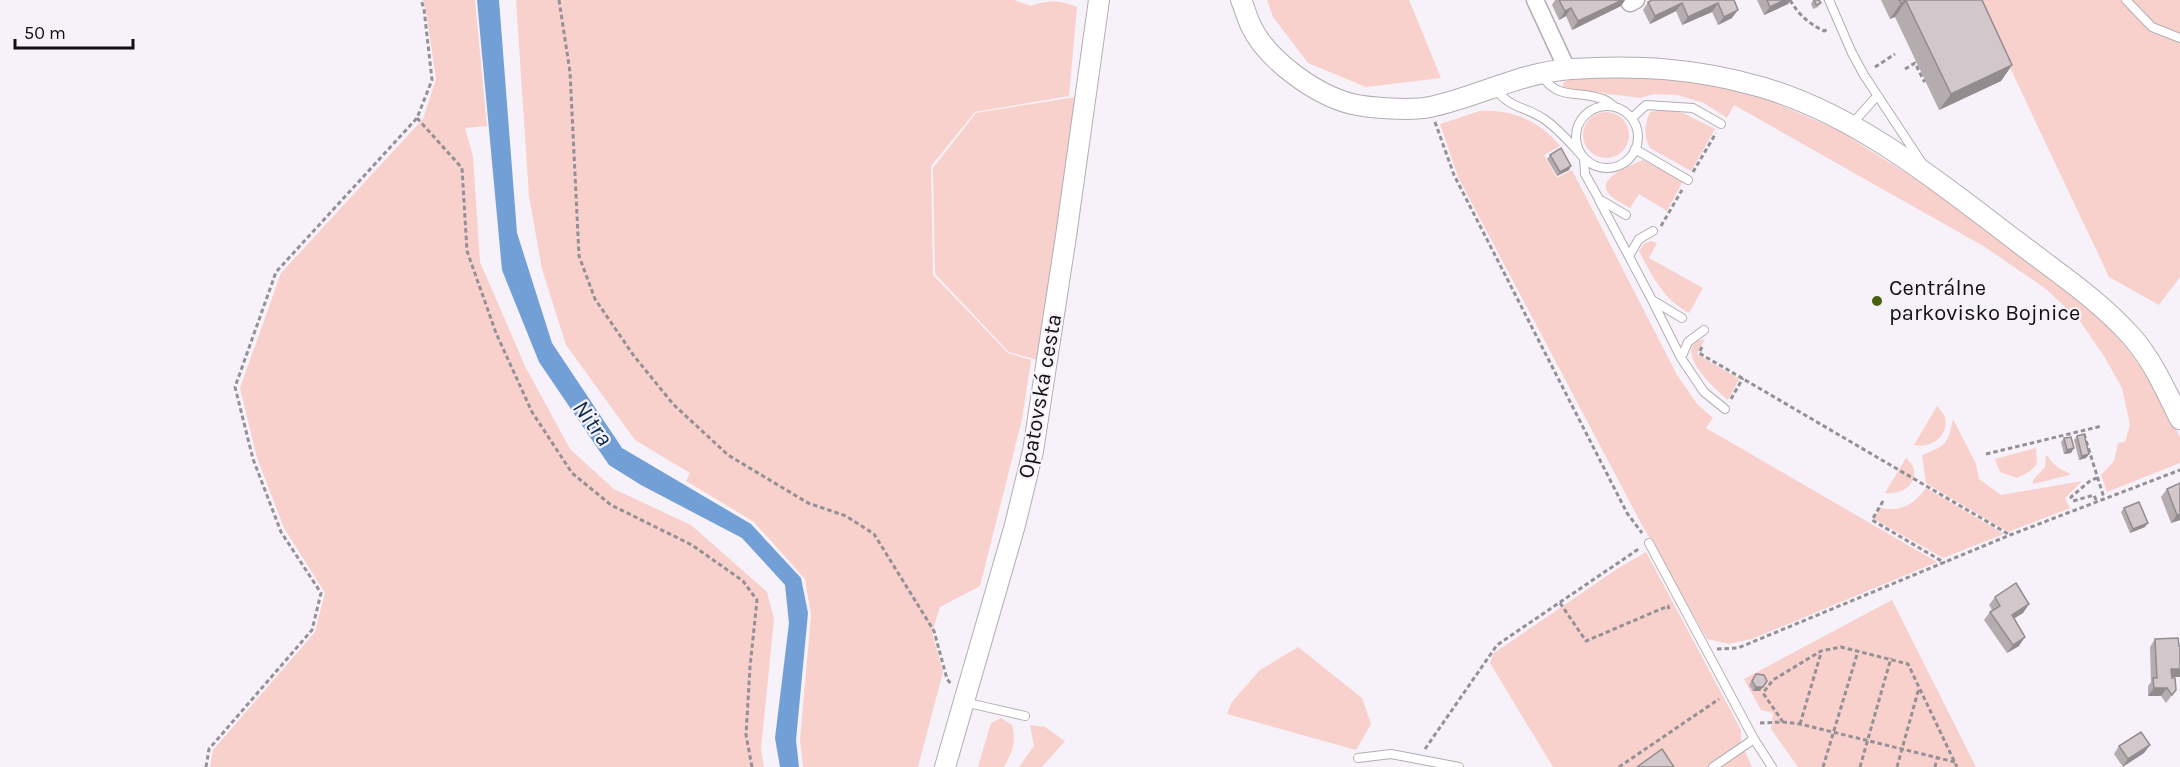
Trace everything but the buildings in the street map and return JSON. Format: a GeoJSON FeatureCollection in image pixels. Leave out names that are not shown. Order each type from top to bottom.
{"type":"FeatureCollection","features":[{"type":"Feature","properties":{"kind":"street"},"geometry":{"type":"LineString","coordinates":[[1242,0],[1252,28],[1272,55],[1294,74],[1322,91],[1351,104],[1387,108],[1431,107],[1494,86],[1541,74],[1567,69],[1630,66],[1675,68],[1724,77],[1763,87],[1809,106],[1851,126],[1929,174],[2103,307],[2134,339],[2160,378],[2180,419]]}},
{"type":"Feature","properties":{"kind":"street"},"geometry":{"type":"LineString","coordinates":[[1535,0],[1567,69]]}},
{"type":"Feature","properties":{"kind":"street"},"geometry":{"type":"LineString","coordinates":[[1628,0],[1630,3],[1636,0]]}},
{"type":"Feature","properties":{"kind":"street","name":"Opatovská cesta"},"geometry":{"type":"LineString","coordinates":[[945,767],[1015,525],[1033,451],[1098,8]]}},
{"type":"Feature","properties":{"kind":"lane"},"geometry":{"type":"LineString","coordinates":[[1829,0],[1852,53],[1877,96],[1929,174]]}},
{"type":"Feature","properties":{"kind":"lane"},"geometry":{"type":"LineString","coordinates":[[2126,0],[2128,5],[2152,27],[2180,38]]}},
{"type":"Feature","properties":{"kind":"lane"},"geometry":{"type":"LineString","coordinates":[[1494,86],[1504,100],[1544,119],[1594,165],[1606,168],[1623,163],[1635,150],[1638,139],[1637,127],[1632,118],[1602,99],[1562,92],[1548,86],[1541,74]]}},
{"type":"Feature","properties":{"kind":"lane"},"geometry":{"type":"LineString","coordinates":[[1851,126],[1877,96]]}},
{"type":"Feature","properties":{"kind":"lane"},"geometry":{"type":"LineString","coordinates":[[1632,118],[1646,105],[1693,108],[1721,124]]}},
{"type":"Feature","properties":{"kind":"lane"},"geometry":{"type":"LineString","coordinates":[[1616,107],[1600,107],[1586,114],[1577,128],[1577,144],[1584,158],[1585,174],[1681,358],[1704,392],[1725,409]]}},
{"type":"Feature","properties":{"kind":"lane"},"geometry":{"type":"LineString","coordinates":[[1635,150],[1688,180]]}},
{"type":"Feature","properties":{"kind":"lane"},"geometry":{"type":"LineString","coordinates":[[1599,199],[1626,215]]}},
{"type":"Feature","properties":{"kind":"lane"},"geometry":{"type":"LineString","coordinates":[[1629,256],[1639,239],[1655,232]]}},
{"type":"Feature","properties":{"kind":"lane"},"geometry":{"type":"LineString","coordinates":[[1652,300],[1683,318]]}},
{"type":"Feature","properties":{"kind":"lane"},"geometry":{"type":"LineString","coordinates":[[1681,358],[1688,342],[1704,330]]}},
{"type":"Feature","properties":{"kind":"lane"},"geometry":{"type":"LineString","coordinates":[[1649,543],[1754,739],[1772,767]]}},
{"type":"Feature","properties":{"kind":"lane"},"geometry":{"type":"LineString","coordinates":[[964,702],[1025,716]]}},
{"type":"Feature","properties":{"kind":"lane"},"geometry":{"type":"LineString","coordinates":[[1713,767],[1754,739]]}},
{"type":"Feature","properties":{"kind":"lane"},"geometry":{"type":"LineString","coordinates":[[1358,758],[1391,754],[1460,767]]}},
{"type":"Feature","properties":{"kind":"path"},"geometry":{"type":"LineString","coordinates":[[206,767],[209,749],[312,630],[321,593],[282,532],[253,459],[235,387],[276,272],[417,118],[432,80],[421,0]]}},
{"type":"Feature","properties":{"kind":"path"},"geometry":{"type":"LineString","coordinates":[[559,0],[570,72],[579,256],[595,299],[633,356],[672,404],[728,454],[808,503],[846,516],[874,534],[934,631],[947,679],[964,702]]}},
{"type":"Feature","properties":{"kind":"path"},"geometry":{"type":"LineString","coordinates":[[1790,0],[1800,16],[1824,31],[1840,25]]}},
{"type":"Feature","properties":{"kind":"path"},"geometry":{"type":"LineString","coordinates":[[1875,67],[1895,54]]}},
{"type":"Feature","properties":{"kind":"path"},"geometry":{"type":"LineString","coordinates":[[1905,69],[1915,63],[1924,81],[1934,76]]}},
{"type":"Feature","properties":{"kind":"path"},"geometry":{"type":"LineString","coordinates":[[1419,759],[1497,645],[1649,543],[1627,513],[1454,175],[1431,107]]}},
{"type":"Feature","properties":{"kind":"path"},"geometry":{"type":"LineString","coordinates":[[417,118],[462,168],[467,251],[496,333],[528,402],[572,473],[611,505],[692,545],[743,581],[757,600],[746,735],[752,767]]}},
{"type":"Feature","properties":{"kind":"path"},"geometry":{"type":"LineString","coordinates":[[1701,158],[1708,147]]}},
{"type":"Feature","properties":{"kind":"path"},"geometry":{"type":"LineString","coordinates":[[1655,232],[1677,199]]}},
{"type":"Feature","properties":{"kind":"path"},"geometry":{"type":"LineString","coordinates":[[1704,344],[1699,353],[2010,535]]}},
{"type":"Feature","properties":{"kind":"path"},"geometry":{"type":"LineString","coordinates":[[1986,454],[2103,426]]}},
{"type":"Feature","properties":{"kind":"path"},"geometry":{"type":"LineString","coordinates":[[2083,430],[2104,498]]}},
{"type":"Feature","properties":{"kind":"path"},"geometry":{"type":"LineString","coordinates":[[1707,650],[1738,648],[2010,535],[2180,470]]}},
{"type":"Feature","properties":{"kind":"path"},"geometry":{"type":"LineString","coordinates":[[2096,501],[2094,495],[2073,501],[2071,497],[2091,480],[2097,478]]}},
{"type":"Feature","properties":{"kind":"path"},"geometry":{"type":"LineString","coordinates":[[1883,501],[1872,520],[1944,563]]}},
{"type":"Feature","properties":{"kind":"path"},"geometry":{"type":"LineString","coordinates":[[1560,603],[1587,641],[1668,606]]}},
{"type":"Feature","properties":{"kind":"path"},"geometry":{"type":"LineString","coordinates":[[1783,722],[1763,693],[1773,680],[1821,651],[1841,647],[1891,658],[1908,664],[1956,765]]}},
{"type":"Feature","properties":{"kind":"path"},"geometry":{"type":"LineString","coordinates":[[1823,767],[1858,650]]}},
{"type":"Feature","properties":{"kind":"path"},"geometry":{"type":"LineString","coordinates":[[1800,724],[1821,651]]}},
{"type":"Feature","properties":{"kind":"path"},"geometry":{"type":"LineString","coordinates":[[1860,767],[1891,658]]}},
{"type":"Feature","properties":{"kind":"path"},"geometry":{"type":"LineString","coordinates":[[1897,767],[1920,686]]}},
{"type":"Feature","properties":{"kind":"path"},"geometry":{"type":"LineString","coordinates":[[1619,767],[1719,699]]}},
{"type":"Feature","properties":{"kind":"path"},"geometry":{"type":"LineString","coordinates":[[1746,724],[1783,722],[1800,724],[1937,758],[1956,765]]}},
{"type":"Feature","properties":{"kind":"path"},"geometry":{"type":"LineString","coordinates":[[1935,767],[1937,758]]}},
{"type":"Feature","properties":{"kind":"shaded area"},"geometry":{"type":"Polygon","coordinates":[[[423,0],[475,0],[487,126],[465,128],[473,156],[480,262],[525,366],[570,449],[614,489],[691,525],[767,592],[774,619],[761,749],[764,767],[210,767],[213,750],[315,632],[325,593],[284,528],[257,458],[240,388],[281,273],[423,119],[436,79],[423,0]]]}},
{"type":"Feature","properties":{"kind":"shaded area"},"geometry":{"type":"Polygon","coordinates":[[[516,0],[1014,0],[1031,6],[1054,2],[1077,7],[1069,96],[975,112],[931,166],[933,275],[1008,353],[1031,360],[1022,419],[980,586],[940,607],[932,633],[943,672],[918,767],[803,767],[800,740],[811,615],[805,579],[754,522],[686,481],[690,473],[635,440],[566,345],[542,269],[529,196],[516,0]]]}},
{"type":"Feature","properties":{"kind":"shaded area"},"geometry":{"type":"Polygon","coordinates":[[[1267,0],[1409,0],[1441,78],[1366,87],[1308,63],[1273,17],[1267,0]]]}},
{"type":"Feature","properties":{"kind":"shaded area"},"geometry":{"type":"Polygon","coordinates":[[[1978,0],[2180,0],[2180,277],[2159,305],[2109,277],[1978,0]]]}},
{"type":"Feature","properties":{"kind":"shaded area"},"geometry":{"type":"Polygon","coordinates":[[[1614,75],[1678,79],[1753,93],[1838,130],[1925,185],[2092,309],[2127,348],[2152,383],[2180,437],[2180,463],[2107,492],[2101,475],[2114,461],[2118,443],[2125,442],[2130,425],[2122,388],[2104,356],[2079,320],[2046,289],[1985,247],[1734,105],[1727,118],[1704,103],[1677,95],[1654,94],[1640,98],[1563,88],[1563,83],[1568,80],[1614,75]]]}},
{"type":"Feature","properties":{"kind":"shaded area"},"geometry":{"type":"Polygon","coordinates":[[[1076,97],[1038,360],[1009,352],[935,274],[933,168],[976,113],[1076,97]]]}},
{"type":"Feature","properties":{"kind":"shaded area"},"geometry":{"type":"Polygon","coordinates":[[[1663,110],[1683,113],[1715,129],[1691,171],[1650,148],[1648,144],[1646,130],[1650,112],[1663,110]]]}},
{"type":"Feature","properties":{"kind":"shaded area"},"geometry":{"type":"Polygon","coordinates":[[[1480,111],[1503,112],[1524,118],[1544,130],[1560,146],[1544,155],[1557,178],[1572,170],[1677,375],[1697,404],[1713,418],[1706,428],[1937,562],[1752,639],[1729,644],[1707,639],[1642,525],[1458,177],[1440,124],[1480,111]]]}},
{"type":"Feature","properties":{"kind":"shaded area"},"geometry":{"type":"Polygon","coordinates":[[[1606,112],[1622,119],[1629,135],[1622,151],[1606,158],[1590,151],[1583,135],[1590,119],[1606,112]]]}},
{"type":"Feature","properties":{"kind":"shaded area"},"geometry":{"type":"Polygon","coordinates":[[[1643,160],[1683,181],[1667,211],[1639,194],[1630,208],[1614,199],[1606,189],[1606,183],[1616,173],[1643,160]]]}},
{"type":"Feature","properties":{"kind":"shaded area"},"geometry":{"type":"Polygon","coordinates":[[[1651,241],[1657,243],[1649,258],[1703,288],[1689,313],[1680,308],[1666,294],[1639,251],[1644,244],[1651,241]]]}},
{"type":"Feature","properties":{"kind":"shaded area"},"geometry":{"type":"Polygon","coordinates":[[[1705,339],[1697,354],[1739,379],[1728,400],[1703,376],[1693,360],[1692,346],[1697,341],[1705,339]]]}},
{"type":"Feature","properties":{"kind":"shaded area"},"geometry":{"type":"Polygon","coordinates":[[[1937,406],[1946,424],[1941,436],[1927,445],[1914,445],[1937,406]]]}},
{"type":"Feature","properties":{"kind":"shaded area"},"geometry":{"type":"Polygon","coordinates":[[[1953,419],[1976,464],[1979,479],[2001,495],[2082,481],[2065,498],[2070,508],[2008,532],[1926,483],[1922,455],[1945,443],[1953,419]]]}},
{"type":"Feature","properties":{"kind":"shaded area"},"geometry":{"type":"Polygon","coordinates":[[[2036,448],[2037,464],[2029,472],[2017,478],[2000,472],[1995,459],[2036,448]]]}},
{"type":"Feature","properties":{"kind":"shaded area"},"geometry":{"type":"Polygon","coordinates":[[[2046,456],[2070,475],[2033,484],[2033,480],[2045,467],[2046,456]]]}},
{"type":"Feature","properties":{"kind":"shaded area"},"geometry":{"type":"Polygon","coordinates":[[[1906,458],[1912,464],[1914,471],[1912,483],[1901,491],[1885,493],[1906,458]]]}},
{"type":"Feature","properties":{"kind":"shaded area"},"geometry":{"type":"Polygon","coordinates":[[[1926,488],[2004,534],[1943,558],[1874,519],[1880,508],[1895,509],[1906,506],[1926,488]]]}},
{"type":"Feature","properties":{"kind":"shaded area"},"geometry":{"type":"Polygon","coordinates":[[[1646,552],[1741,730],[1741,742],[1752,767],[1553,767],[1490,663],[1494,653],[1617,569],[1646,552]]]}},
{"type":"Feature","properties":{"kind":"shaded area"},"geometry":{"type":"Polygon","coordinates":[[[1892,600],[1976,767],[1798,767],[1771,729],[1773,713],[1761,710],[1744,679],[1892,600]]]}},
{"type":"Feature","properties":{"kind":"shaded area"},"geometry":{"type":"Polygon","coordinates":[[[1298,647],[1362,698],[1371,724],[1356,750],[1227,714],[1231,703],[1260,670],[1298,647]]]}},
{"type":"Feature","properties":{"kind":"shaded area"},"geometry":{"type":"Polygon","coordinates":[[[1001,718],[1012,725],[1014,742],[1004,767],[978,767],[991,723],[1001,718]]]}},
{"type":"Feature","properties":{"kind":"shaded area"},"geometry":{"type":"Polygon","coordinates":[[[1030,725],[1045,727],[1065,741],[1042,767],[1019,767],[1034,746],[1030,725]]]}},
{"type":"Feature","properties":{"kind":"water","name":"Nitra"},"geometry":{"type":"Polygon","coordinates":[[[477,0],[499,0],[517,233],[552,343],[622,448],[751,524],[801,578],[808,613],[796,740],[799,767],[780,767],[775,738],[789,623],[785,585],[742,538],[641,485],[609,465],[539,362],[502,270],[477,0]]]}},
{"type":"Feature","properties":{"kind":"place","name":"Centrálne parkovisko Bojnice"},"geometry":{"type":"Point","coordinates":[1877,301]}}]}
